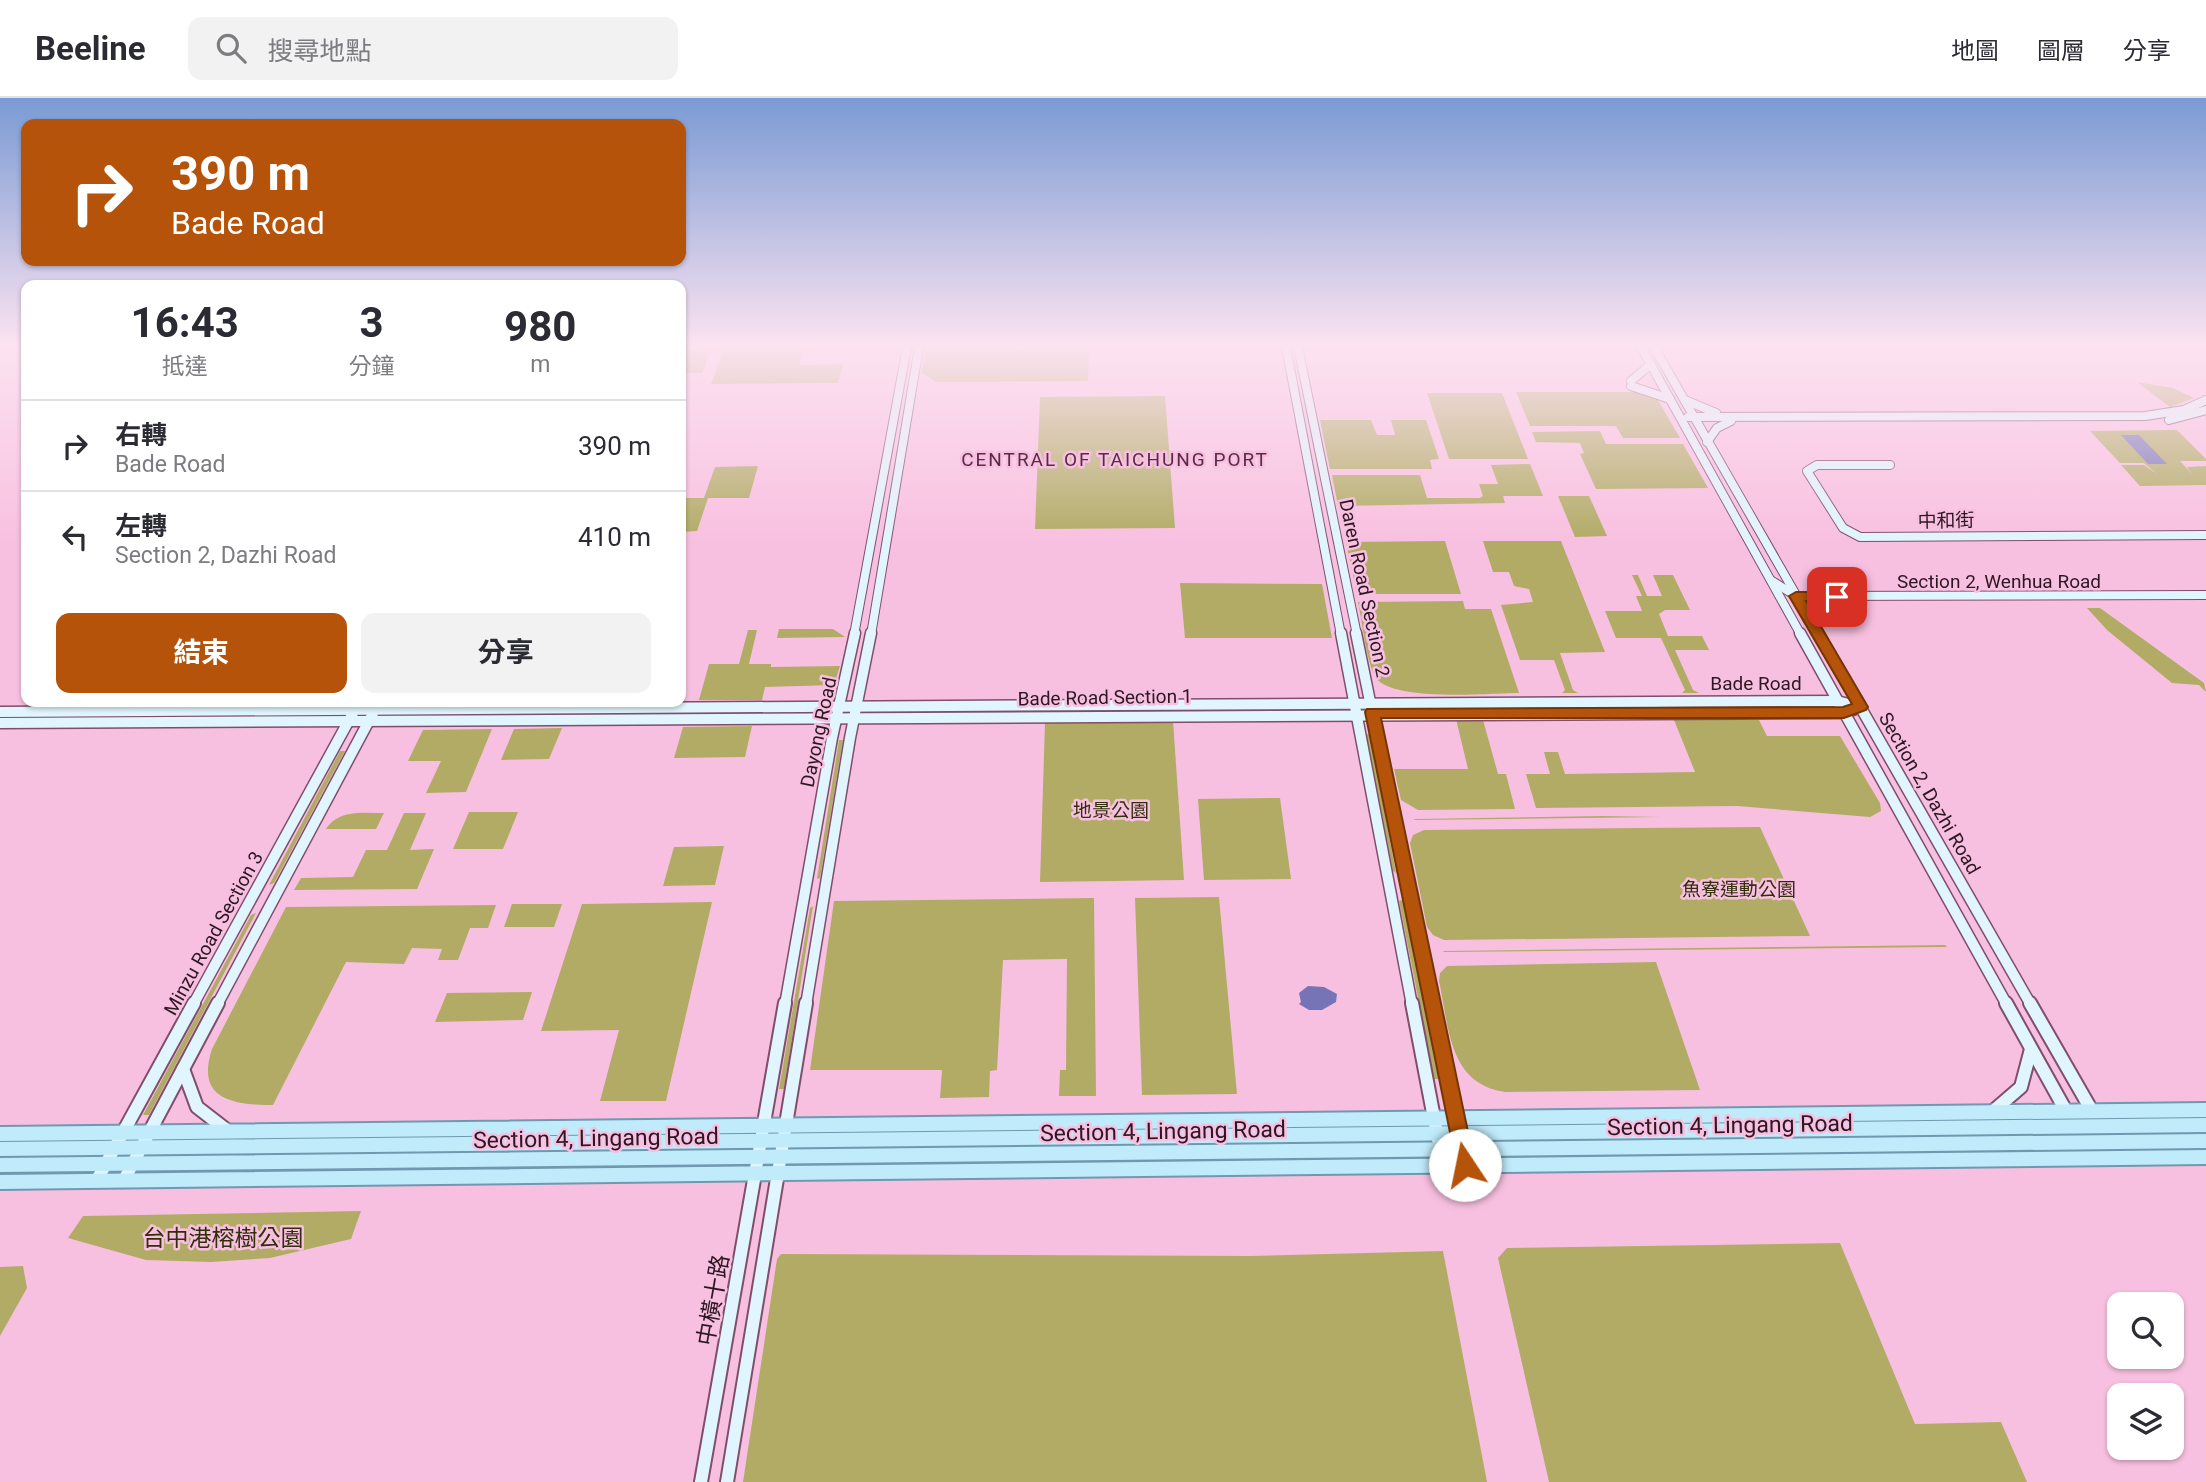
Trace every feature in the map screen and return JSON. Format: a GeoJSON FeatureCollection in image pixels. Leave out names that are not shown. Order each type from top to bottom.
{"type":"FeatureCollection","features":[{"type":"Feature","properties":{"kind":"main road","name":"Section 4, Lingang Road"},"geometry":{"type":"LineString","coordinates":[[0,1134],[2206,1110]]}},
{"type":"Feature","properties":{"kind":"main road","name":"Section 4, Lingang Road"},"geometry":{"type":"LineString","coordinates":[[0,1149],[2206,1125]]}},
{"type":"Feature","properties":{"kind":"main road","name":"Section 4, Lingang Road"},"geometry":{"type":"LineString","coordinates":[[0,1165],[2206,1141]]}},
{"type":"Feature","properties":{"kind":"main road","name":"Section 4, Lingang Road"},"geometry":{"type":"LineString","coordinates":[[0,1182],[2206,1157]]}},
{"type":"Feature","properties":{"kind":"street","name":"Dayong Road"},"geometry":{"type":"LineString","coordinates":[[787,1125],[846,717],[897,412]]}},
{"type":"Feature","properties":{"kind":"street","name":"Dayong Road"},"geometry":{"type":"LineString","coordinates":[[765,1125],[906,412]]}},
{"type":"Feature","properties":{"kind":"street","name":"Daren Road Section 2"},"geometry":{"type":"LineString","coordinates":[[1300,412],[1361,701],[1465,1165]]}},
{"type":"Feature","properties":{"kind":"street","name":"Daren Road Section 2"},"geometry":{"type":"LineString","coordinates":[[1309,412],[1443,1166]]}},
{"type":"Feature","properties":{"kind":"street","name":"Section 2, Dazhi Road"},"geometry":{"type":"LineString","coordinates":[[1677,412],[2066,1111]]}},
{"type":"Feature","properties":{"kind":"street","name":"Section 2, Dazhi Road"},"geometry":{"type":"LineString","coordinates":[[1690,412],[2092,1111]]}},
{"type":"Feature","properties":{"kind":"street"},"geometry":{"type":"LineString","coordinates":[[1711,412],[1729,419],[2145,416],[2177,412]]}},
{"type":"Feature","properties":{"kind":"street"},"geometry":{"type":"LineString","coordinates":[[1682,420],[2139,422],[2172,419],[2200,412]]}},
{"type":"Feature","properties":{"kind":"street"},"geometry":{"type":"LineString","coordinates":[[1707,442],[1717,428],[1729,419]]}},
{"type":"Feature","properties":{"kind":"street","name":"中和街"},"geometry":{"type":"LineString","coordinates":[[1890,465],[1817,465],[1808,468],[1807,472],[1843,528],[1860,537],[2206,535]]}},
{"type":"Feature","properties":{"kind":"street"},"geometry":{"type":"LineString","coordinates":[[1771,581],[1794,593]]}},
{"type":"Feature","properties":{"kind":"street","name":"Section 2, Wenhua Road"},"geometry":{"type":"LineString","coordinates":[[1794,593],[2206,590]]}},
{"type":"Feature","properties":{"kind":"street","name":"Section 2, Wenhua Road"},"geometry":{"type":"LineString","coordinates":[[1794,593],[2206,596]]}},
{"type":"Feature","properties":{"kind":"street","name":"Bade Road Section 1"},"geometry":{"type":"LineString","coordinates":[[686,705],[1361,701]]}},
{"type":"Feature","properties":{"kind":"street","name":"Bade Road"},"geometry":{"type":"LineString","coordinates":[[1361,701],[1837,701],[1861,707]]}},
{"type":"Feature","properties":{"kind":"street"},"geometry":{"type":"LineString","coordinates":[[1106,703],[1107,715]]}},
{"type":"Feature","properties":{"kind":"street","name":"Bade Road Section 1"},"geometry":{"type":"LineString","coordinates":[[0,712],[298,707]]}},
{"type":"Feature","properties":{"kind":"street","name":"Minzu Road Section 3"},"geometry":{"type":"LineString","coordinates":[[111,1180],[356,707]]}},
{"type":"Feature","properties":{"kind":"street","name":"Minzu Road Section 3"},"geometry":{"type":"LineString","coordinates":[[111,1180],[137,1132],[183,1069],[376,707]]}},
{"type":"Feature","properties":{"kind":"street","name":"Bade Road"},"geometry":{"type":"LineString","coordinates":[[1364,713],[1844,713],[1861,707]]}},
{"type":"Feature","properties":{"kind":"street","name":"Bade Road Section 1"},"geometry":{"type":"LineString","coordinates":[[0,723],[368,723],[1364,713]]}},
{"type":"Feature","properties":{"kind":"street"},"geometry":{"type":"LineString","coordinates":[[1992,1112],[2021,1087],[2031,1048]]}},
{"type":"Feature","properties":{"kind":"street"},"geometry":{"type":"LineString","coordinates":[[183,1069],[197,1108],[228,1131]]}},
{"type":"Feature","properties":{"kind":"street","name":"中橫十路"},"geometry":{"type":"LineString","coordinates":[[701,1482],[765,1125]]}},
{"type":"Feature","properties":{"kind":"street"},"geometry":{"type":"LineString","coordinates":[[727,1482],[787,1125]]}},
{"type":"Feature","properties":{"kind":"green space"},"geometry":{"type":"Polygon","coordinates":[[[1039,412],[1166,412],[1175,528],[1035,529],[1039,412]]]}},
{"type":"Feature","properties":{"kind":"green space"},"geometry":{"type":"Polygon","coordinates":[[[1433,412],[1509,412],[1528,459],[1449,459],[1433,412]]]}},
{"type":"Feature","properties":{"kind":"green space"},"geometry":{"type":"Polygon","coordinates":[[[1524,412],[1665,412],[1680,438],[1623,438],[1616,426],[1530,426],[1524,412]]]}},
{"type":"Feature","properties":{"kind":"green space"},"geometry":{"type":"Polygon","coordinates":[[[1320,420],[1371,420],[1377,435],[1395,435],[1391,420],[1426,420],[1439,459],[1430,460],[1432,469],[1330,469],[1320,420]]]}},
{"type":"Feature","properties":{"kind":"green space"},"geometry":{"type":"Polygon","coordinates":[[[2177,430],[2206,459],[2180,461],[2192,474],[2187,467],[2206,466],[2206,485],[2140,486],[2121,465],[2144,465],[2157,474],[2144,463],[2120,463],[2090,431],[2177,430]]]}},
{"type":"Feature","properties":{"kind":"green space"},"geometry":{"type":"Polygon","coordinates":[[[1600,431],[1606,444],[1683,444],[1708,488],[1596,489],[1580,454],[1584,453],[1580,443],[1536,442],[1532,432],[1600,431]]]}},
{"type":"Feature","properties":{"kind":"green space"},"geometry":{"type":"Polygon","coordinates":[[[1530,464],[1543,496],[1503,496],[1505,503],[1338,506],[1332,475],[1420,475],[1427,498],[1480,498],[1483,496],[1479,484],[1498,484],[1491,465],[1530,464]]]}},
{"type":"Feature","properties":{"kind":"green space"},"geometry":{"type":"Polygon","coordinates":[[[758,466],[749,498],[708,498],[697,531],[686,532],[686,498],[704,498],[715,467],[758,466]]]}},
{"type":"Feature","properties":{"kind":"green space"},"geometry":{"type":"Polygon","coordinates":[[[1558,496],[1589,496],[1607,536],[1575,537],[1558,496]]]}},
{"type":"Feature","properties":{"kind":"green space"},"geometry":{"type":"Polygon","coordinates":[[[1445,541],[1461,594],[1357,594],[1346,542],[1445,541]]]}},
{"type":"Feature","properties":{"kind":"green space"},"geometry":{"type":"Polygon","coordinates":[[[1483,541],[1561,541],[1605,652],[1560,653],[1573,690],[1578,693],[1562,693],[1565,690],[1554,660],[1520,660],[1501,605],[1533,602],[1529,589],[1514,586],[1509,572],[1493,572],[1483,541]]]}},
{"type":"Feature","properties":{"kind":"green space"},"geometry":{"type":"Polygon","coordinates":[[[1632,575],[1638,575],[1647,596],[1662,596],[1653,575],[1673,575],[1690,610],[1665,610],[1659,614],[1668,636],[1702,636],[1709,650],[1675,650],[1693,690],[1699,693],[1682,693],[1685,690],[1661,638],[1616,638],[1605,611],[1642,611],[1636,596],[1642,596],[1632,575]]]}},
{"type":"Feature","properties":{"kind":"green space"},"geometry":{"type":"Polygon","coordinates":[[[1180,583],[1322,584],[1332,638],[1185,638],[1180,583]]]}},
{"type":"Feature","properties":{"kind":"green space"},"geometry":{"type":"Polygon","coordinates":[[[1463,601],[1465,609],[1491,609],[1519,693],[1418,693],[1383,684],[1374,675],[1366,649],[1358,602],[1463,601]]]}},
{"type":"Feature","properties":{"kind":"green space"},"geometry":{"type":"Polygon","coordinates":[[[2087,608],[2100,608],[2204,683],[2206,692],[2199,685],[2172,683],[2107,630],[2087,608]]]}},
{"type":"Feature","properties":{"kind":"green space"},"geometry":{"type":"Polygon","coordinates":[[[779,629],[833,629],[845,637],[777,638],[779,629]]]}},
{"type":"Feature","properties":{"kind":"green space"},"geometry":{"type":"Polygon","coordinates":[[[748,630],[757,630],[749,664],[771,664],[771,667],[840,666],[834,685],[765,687],[762,700],[699,700],[709,664],[739,664],[748,630]]]}},
{"type":"Feature","properties":{"kind":"green space"},"geometry":{"type":"Polygon","coordinates":[[[1456,719],[1483,720],[1498,774],[1506,774],[1515,809],[1418,810],[1401,800],[1394,769],[1468,769],[1456,719]]]}},
{"type":"Feature","properties":{"kind":"green space"},"geometry":{"type":"Polygon","coordinates":[[[1674,720],[1759,720],[1767,736],[1840,736],[1880,803],[1881,811],[1870,817],[1737,806],[1536,808],[1526,774],[1550,774],[1544,752],[1558,752],[1565,774],[1695,772],[1674,720]]]}},
{"type":"Feature","properties":{"kind":"green space","name":"地景公園"},"geometry":{"type":"Polygon","coordinates":[[[1173,721],[1184,880],[1040,882],[1045,723],[1173,721]]]}},
{"type":"Feature","properties":{"kind":"green space"},"geometry":{"type":"Polygon","coordinates":[[[752,726],[745,757],[674,758],[683,727],[752,726]]]}},
{"type":"Feature","properties":{"kind":"green space"},"geometry":{"type":"Polygon","coordinates":[[[562,728],[549,759],[501,760],[514,729],[562,728]]]}},
{"type":"Feature","properties":{"kind":"green space"},"geometry":{"type":"Polygon","coordinates":[[[492,729],[466,792],[426,793],[441,761],[408,761],[423,730],[492,729]]]}},
{"type":"Feature","properties":{"kind":"green space"},"geometry":{"type":"Polygon","coordinates":[[[1366,734],[1370,734],[1396,873],[1393,871],[1366,734]]]}},
{"type":"Feature","properties":{"kind":"green space"},"geometry":{"type":"Polygon","coordinates":[[[839,740],[843,740],[820,878],[817,879],[839,740]]]}},
{"type":"Feature","properties":{"kind":"green space"},"geometry":{"type":"Polygon","coordinates":[[[340,751],[345,751],[274,883],[269,885],[340,751]]]}},
{"type":"Feature","properties":{"kind":"green space"},"geometry":{"type":"Polygon","coordinates":[[[1280,798],[1291,879],[1204,880],[1198,799],[1280,798]]]}},
{"type":"Feature","properties":{"kind":"green space"},"geometry":{"type":"Polygon","coordinates":[[[469,812],[518,812],[503,849],[453,849],[469,812]]]}},
{"type":"Feature","properties":{"kind":"green space"},"geometry":{"type":"Polygon","coordinates":[[[384,813],[376,829],[326,829],[345,815],[384,813]]]}},
{"type":"Feature","properties":{"kind":"green space"},"geometry":{"type":"Polygon","coordinates":[[[404,813],[426,813],[410,850],[434,849],[417,889],[294,890],[301,878],[353,877],[366,850],[387,850],[404,813]]]}},
{"type":"Feature","properties":{"kind":"green space"},"geometry":{"type":"Polygon","coordinates":[[[1662,817],[1414,820],[1415,819],[1662,817]]]}},
{"type":"Feature","properties":{"kind":"green space","name":"魚寮運動公園"},"geometry":{"type":"Polygon","coordinates":[[[1760,827],[1810,936],[1444,940],[1433,935],[1427,927],[1410,843],[1413,835],[1424,830],[1760,827]]]}},
{"type":"Feature","properties":{"kind":"green space"},"geometry":{"type":"Polygon","coordinates":[[[724,846],[715,885],[663,886],[674,847],[724,846]]]}},
{"type":"Feature","properties":{"kind":"green space"},"geometry":{"type":"Polygon","coordinates":[[[1219,897],[1237,1094],[1142,1095],[1135,898],[1219,897]]]}},
{"type":"Feature","properties":{"kind":"green space"},"geometry":{"type":"Polygon","coordinates":[[[1094,898],[1096,1096],[1059,1096],[1060,1070],[1066,1070],[1067,959],[1003,960],[997,1070],[990,1071],[989,1097],[940,1098],[942,1070],[810,1070],[834,901],[1094,898]]]}},
{"type":"Feature","properties":{"kind":"green space"},"geometry":{"type":"Polygon","coordinates":[[[1402,900],[1439,1079],[1434,1079],[1399,901],[1402,900]]]}},
{"type":"Feature","properties":{"kind":"green space"},"geometry":{"type":"Polygon","coordinates":[[[712,902],[666,1101],[600,1101],[619,1030],[541,1031],[582,904],[712,902]]]}},
{"type":"Feature","properties":{"kind":"green space"},"geometry":{"type":"Polygon","coordinates":[[[512,904],[562,904],[554,927],[504,927],[512,904]]]}},
{"type":"Feature","properties":{"kind":"green space"},"geometry":{"type":"Polygon","coordinates":[[[496,905],[488,928],[470,928],[458,960],[438,960],[442,949],[412,948],[404,964],[346,962],[273,1105],[232,1101],[214,1089],[209,1079],[208,1066],[212,1049],[286,907],[496,905]]]}},
{"type":"Feature","properties":{"kind":"green space"},"geometry":{"type":"Polygon","coordinates":[[[813,906],[784,1089],[779,1089],[810,908],[813,906]]]}},
{"type":"Feature","properties":{"kind":"green space"},"geometry":{"type":"Polygon","coordinates":[[[256,913],[149,1115],[143,1115],[251,915],[256,913]]]}},
{"type":"Feature","properties":{"kind":"green space"},"geometry":{"type":"Polygon","coordinates":[[[1947,947],[1443,952],[1444,951],[1947,947]]]}},
{"type":"Feature","properties":{"kind":"green space"},"geometry":{"type":"Polygon","coordinates":[[[1656,962],[1700,1090],[1505,1092],[1486,1087],[1472,1078],[1454,1050],[1439,981],[1440,973],[1447,966],[1656,962]]]}},
{"type":"Feature","properties":{"kind":"green space"},"geometry":{"type":"Polygon","coordinates":[[[532,992],[523,1020],[435,1022],[447,993],[532,992]]]}},
{"type":"Feature","properties":{"kind":"green space","name":"台中港榕樹公園"},"geometry":{"type":"Polygon","coordinates":[[[361,1211],[351,1239],[270,1258],[211,1262],[146,1260],[68,1238],[83,1216],[361,1211]]]}},
{"type":"Feature","properties":{"kind":"green space"},"geometry":{"type":"Polygon","coordinates":[[[1840,1243],[1915,1424],[2001,1422],[2027,1482],[1549,1482],[1498,1258],[1507,1248],[1840,1243]]]}},
{"type":"Feature","properties":{"kind":"green space"},"geometry":{"type":"Polygon","coordinates":[[[1443,1251],[1487,1482],[743,1482],[777,1259],[781,1254],[1250,1256],[1443,1251]]]}},
{"type":"Feature","properties":{"kind":"green space"},"geometry":{"type":"Polygon","coordinates":[[[23,1266],[27,1288],[0,1336],[0,1267],[23,1266]]]}},
{"type":"Feature","properties":{"kind":"shaded area"},"geometry":{"type":"Polygon","coordinates":[[[2121,435],[2139,435],[2167,464],[2148,464],[2121,435]]]}},
{"type":"Feature","properties":{"kind":"shaded area"},"geometry":{"type":"Polygon","coordinates":[[[1308,986],[1324,987],[1337,994],[1336,1002],[1322,1010],[1309,1010],[1299,1004],[1299,993],[1308,986]]]}},
{"type":"Feature","properties":{"kind":"district","name":"CENTRAL OF TAICHUNG PORT"},"geometry":{"type":"Point","coordinates":[1115,459]}},
{"type":"Feature","properties":{"kind":"route"},"geometry":{"type":"LineString","coordinates":[[1465,1165],[1372,712],[1844,713],[1861,707],[1796,596],[1837,597]]}}]}
